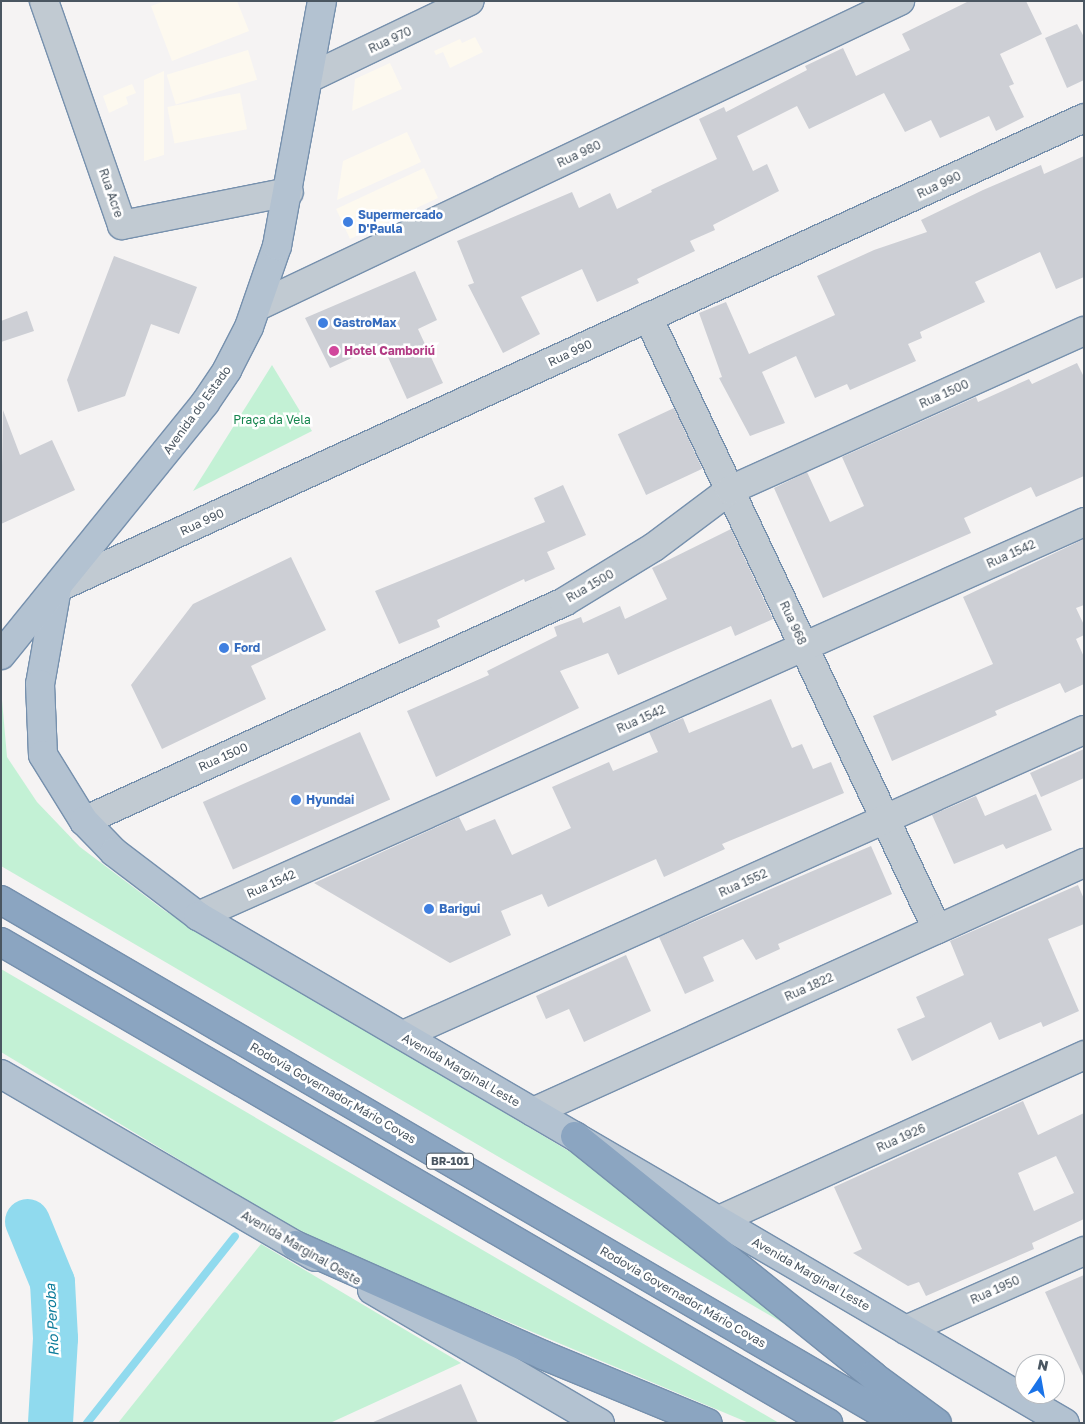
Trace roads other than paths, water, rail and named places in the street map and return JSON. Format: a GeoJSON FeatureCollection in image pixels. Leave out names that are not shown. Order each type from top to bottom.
{"type":"FeatureCollection","features":[{"type":"Feature","properties":{"kind":"highway","name":"Rodovia Governador Mário Covas"},"geometry":{"type":"LineString","coordinates":[[1,900],[899,1423]]}},
{"type":"Feature","properties":{"kind":"highway","name":"BR-101"},"geometry":{"type":"LineString","coordinates":[[1,942],[828,1423]]}},
{"type":"Feature","properties":{"kind":"highway"},"geometry":{"type":"LineString","coordinates":[[575,1136],[873,1376],[937,1423]]}},
{"type":"Feature","properties":{"kind":"highway"},"geometry":{"type":"LineString","coordinates":[[295,1245],[543,1355],[708,1423]]}},
{"type":"Feature","properties":{"kind":"main road","name":"Avenida do Estado"},"geometry":{"type":"LineString","coordinates":[[1,655],[205,403],[228,370],[258,306],[277,246],[289,192],[322,1]]}},
{"type":"Feature","properties":{"kind":"main road","name":"Avenida Marginal Leste"},"geometry":{"type":"LineString","coordinates":[[57,588],[40,684],[43,756],[84,821],[114,852],[198,916],[1065,1423]]}},
{"type":"Feature","properties":{"kind":"main road","name":"Avenida Marginal Oeste"},"geometry":{"type":"LineString","coordinates":[[1,1074],[600,1423]]}},
{"type":"Feature","properties":{"kind":"street","name":"Rua Acre"},"geometry":{"type":"LineString","coordinates":[[44,1],[122,225],[289,192]]}},
{"type":"Feature","properties":{"kind":"street","name":"Rua 970"},"geometry":{"type":"LineString","coordinates":[[309,78],[470,1]]}},
{"type":"Feature","properties":{"kind":"street","name":"Rua 980"},"geometry":{"type":"LineString","coordinates":[[258,306],[900,1]]}},
{"type":"Feature","properties":{"kind":"street","name":"Rua 990"},"geometry":{"type":"LineString","coordinates":[[57,588],[1084,118]]}},
{"type":"Feature","properties":{"kind":"street","name":"Rua 968"},"geometry":{"type":"LineString","coordinates":[[648,317],[937,929]]}},
{"type":"Feature","properties":{"kind":"street","name":"Rua 1500"},"geometry":{"type":"LineString","coordinates":[[84,821],[564,602],[654,547],[730,490],[1084,331]]}},
{"type":"Feature","properties":{"kind":"street","name":"Rua 1542"},"geometry":{"type":"LineString","coordinates":[[198,916],[1084,522]]}},
{"type":"Feature","properties":{"kind":"street","name":"Rua 1552"},"geometry":{"type":"LineString","coordinates":[[403,1035],[1084,730]]}},
{"type":"Feature","properties":{"kind":"street","name":"Rua 1822"},"geometry":{"type":"LineString","coordinates":[[534,1112],[1084,863]]}},
{"type":"Feature","properties":{"kind":"street","name":"Rua 1926"},"geometry":{"type":"LineString","coordinates":[[719,1220],[1084,1055]]}},
{"type":"Feature","properties":{"kind":"street","name":"Rua 1950"},"geometry":{"type":"LineString","coordinates":[[906,1330],[1084,1251]]}},
{"type":"Feature","properties":{"kind":"waterway","name":"Rio Peroba"},"geometry":{"type":"LineString","coordinates":[[27,1221],[52,1282],[55,1338],[50,1423]]}},
{"type":"Feature","properties":{"kind":"waterway"},"geometry":{"type":"LineString","coordinates":[[87,1423],[235,1236]]}},
{"type":"Feature","properties":{"kind":"place","name":"Supermercado D'Paula"},"geometry":{"type":"Point","coordinates":[348,222]}},
{"type":"Feature","properties":{"kind":"place","name":"GastroMax"},"geometry":{"type":"Point","coordinates":[323,323]}},
{"type":"Feature","properties":{"kind":"place","name":"Hotel Camboriú"},"geometry":{"type":"Point","coordinates":[334,351]}},
{"type":"Feature","properties":{"kind":"place","name":"Ford"},"geometry":{"type":"Point","coordinates":[224,648]}},
{"type":"Feature","properties":{"kind":"place","name":"Hyundai"},"geometry":{"type":"Point","coordinates":[296,800]}},
{"type":"Feature","properties":{"kind":"place","name":"Barigui"},"geometry":{"type":"Point","coordinates":[429,909]}},
{"type":"Feature","properties":{"kind":"park label","name":"Praça da Vela"},"geometry":{"type":"Point","coordinates":[272,420]}}]}
